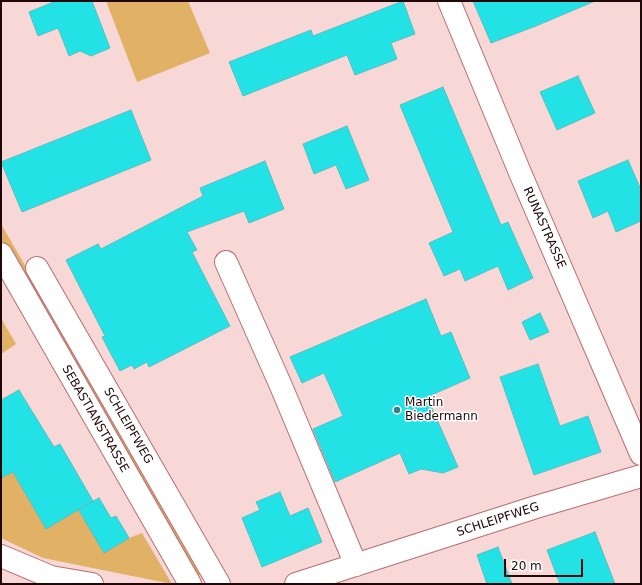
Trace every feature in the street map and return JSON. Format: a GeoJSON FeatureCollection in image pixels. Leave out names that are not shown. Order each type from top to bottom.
{"type":"FeatureCollection","features":[{"type":"Feature","properties":{"kind":"street","name":"RUNASTRASSE"},"geometry":{"type":"LineString","coordinates":[[449,1],[521,176],[641,454]]}},
{"type":"Feature","properties":{"kind":"street","name":"SEBASTIANSTRASSE"},"geometry":{"type":"LineString","coordinates":[[1,254],[190,584]]}},
{"type":"Feature","properties":{"kind":"street"},"geometry":{"type":"LineString","coordinates":[[226,262],[281,386],[356,565]]}},
{"type":"Feature","properties":{"kind":"street","name":"SCHLEIPFWEG"},"geometry":{"type":"LineString","coordinates":[[37,268],[219,584]]}},
{"type":"Feature","properties":{"kind":"street","name":"SCHLEIPFWEG"},"geometry":{"type":"LineString","coordinates":[[296,584],[536,507],[641,476]]}},
{"type":"Feature","properties":{"kind":"street"},"geometry":{"type":"LineString","coordinates":[[1,556],[51,577],[92,584]]}},
{"type":"Feature","properties":{"kind":"shaded area"},"geometry":{"type":"Polygon","coordinates":[[[106,1],[188,1],[210,53],[137,82],[106,1]]]}},
{"type":"Feature","properties":{"kind":"shaded area"},"geometry":{"type":"Polygon","coordinates":[[[1,224],[203,573],[198,576],[1,240],[1,224]]]}},
{"type":"Feature","properties":{"kind":"shaded area"},"geometry":{"type":"Polygon","coordinates":[[[1,318],[16,344],[1,354],[1,318]]]}},
{"type":"Feature","properties":{"kind":"shaded area"},"geometry":{"type":"Polygon","coordinates":[[[1,467],[6,476],[13,472],[129,538],[142,533],[172,584],[43,558],[1,538],[1,467]]]}},
{"type":"Feature","properties":{"kind":"building"},"geometry":{"type":"Polygon","coordinates":[[[56,1],[92,1],[110,48],[91,56],[80,51],[69,56],[58,28],[38,36],[29,12],[56,1]]]}},
{"type":"Feature","properties":{"kind":"building"},"geometry":{"type":"Polygon","coordinates":[[[403,1],[415,34],[391,43],[397,59],[355,75],[347,55],[243,96],[229,62],[311,30],[313,36],[403,1]]]}},
{"type":"Feature","properties":{"kind":"building"},"geometry":{"type":"Polygon","coordinates":[[[473,1],[595,1],[491,43],[473,1]]]}},
{"type":"Feature","properties":{"kind":"building"},"geometry":{"type":"Polygon","coordinates":[[[578,76],[595,113],[557,130],[540,92],[578,76]]]}},
{"type":"Feature","properties":{"kind":"building"},"geometry":{"type":"Polygon","coordinates":[[[443,87],[501,225],[508,222],[533,278],[508,290],[498,266],[465,281],[460,269],[444,276],[429,243],[453,232],[400,105],[443,87]]]}},
{"type":"Feature","properties":{"kind":"building"},"geometry":{"type":"Polygon","coordinates":[[[131,110],[151,160],[22,212],[1,162],[131,110]]]}},
{"type":"Feature","properties":{"kind":"building"},"geometry":{"type":"Polygon","coordinates":[[[347,126],[369,180],[346,189],[336,165],[314,174],[303,144],[347,126]]]}},
{"type":"Feature","properties":{"kind":"building"},"geometry":{"type":"Polygon","coordinates":[[[628,160],[641,190],[641,221],[616,232],[608,211],[593,218],[578,181],[628,160]]]}},
{"type":"Feature","properties":{"kind":"building"},"geometry":{"type":"Polygon","coordinates":[[[265,161],[284,209],[249,223],[244,211],[187,232],[197,250],[192,252],[230,326],[149,367],[147,362],[134,369],[132,365],[120,371],[102,337],[105,336],[66,260],[98,244],[101,249],[203,196],[200,188],[265,161]]]}},
{"type":"Feature","properties":{"kind":"building"},"geometry":{"type":"Polygon","coordinates":[[[426,299],[441,336],[451,332],[470,378],[427,397],[458,467],[443,473],[421,469],[409,474],[400,453],[335,482],[313,429],[343,416],[324,373],[302,383],[290,357],[426,299]]]}},
{"type":"Feature","properties":{"kind":"building"},"geometry":{"type":"Polygon","coordinates":[[[540,313],[549,332],[530,340],[522,322],[540,313]]]}},
{"type":"Feature","properties":{"kind":"building"},"geometry":{"type":"Polygon","coordinates":[[[538,364],[560,426],[588,416],[601,452],[534,475],[500,377],[538,364]]]}},
{"type":"Feature","properties":{"kind":"building"},"geometry":{"type":"Polygon","coordinates":[[[19,390],[54,447],[60,444],[93,501],[46,529],[13,472],[1,478],[1,400],[19,390]]]}},
{"type":"Feature","properties":{"kind":"building"},"geometry":{"type":"Polygon","coordinates":[[[280,492],[290,516],[308,508],[322,542],[262,567],[242,518],[260,510],[256,502],[280,492]]]}},
{"type":"Feature","properties":{"kind":"building"},"geometry":{"type":"Polygon","coordinates":[[[99,498],[111,518],[116,516],[129,538],[104,553],[78,509],[99,498]]]}},
{"type":"Feature","properties":{"kind":"building"},"geometry":{"type":"Polygon","coordinates":[[[595,532],[615,584],[560,584],[547,550],[595,532]]]}},
{"type":"Feature","properties":{"kind":"building"},"geometry":{"type":"Polygon","coordinates":[[[498,547],[512,584],[487,584],[477,555],[498,547]]]}},
{"type":"Feature","properties":{"kind":"place","name":"Martin Biedermann"},"geometry":{"type":"Point","coordinates":[397,410]}}]}
